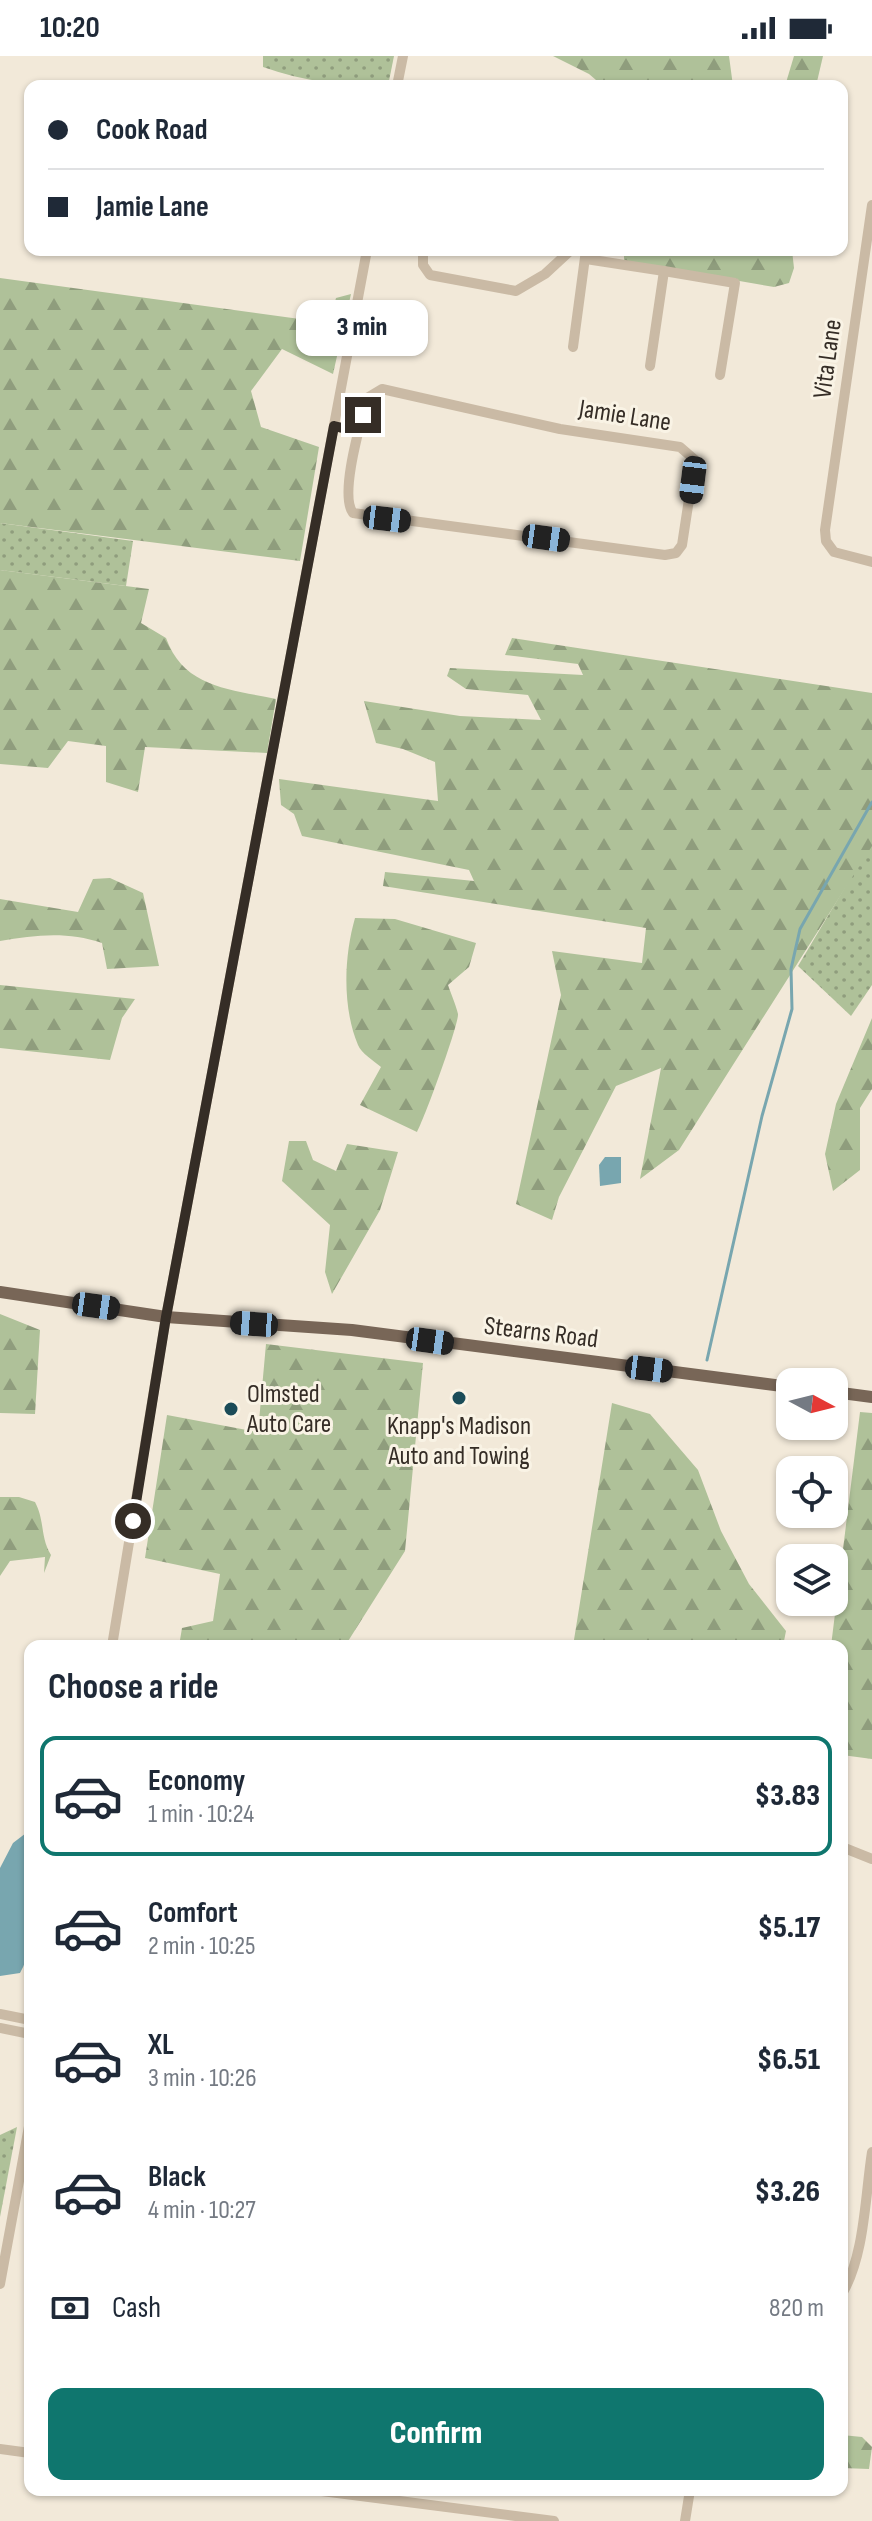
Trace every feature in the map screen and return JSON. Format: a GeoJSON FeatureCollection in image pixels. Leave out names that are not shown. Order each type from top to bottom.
{"type":"FeatureCollection","features":[{"type":"Feature","properties":{"kind":"main road","name":"Stearns Road"},"geometry":{"type":"LineString","coordinates":[[0,1292],[166,1317],[352,1330],[776,1385]]}},
{"type":"Feature","properties":{"kind":"main road"},"geometry":{"type":"LineString","coordinates":[[848,1394],[872,1397]]}},
{"type":"Feature","properties":{"kind":"street"},"geometry":{"type":"LineString","coordinates":[[398,80],[403,56]]}},
{"type":"Feature","properties":{"kind":"street","name":"Vita Lane"},"geometry":{"type":"LineString","coordinates":[[872,205],[826,541],[834,552],[872,562]]}},
{"type":"Feature","properties":{"kind":"street"},"geometry":{"type":"LineString","coordinates":[[113,1640],[166,1317],[366,256]]}},
{"type":"Feature","properties":{"kind":"street"},"geometry":{"type":"LineString","coordinates":[[423,256],[423,265],[430,275],[516,291],[545,274],[564,256]]}},
{"type":"Feature","properties":{"kind":"street"},"geometry":{"type":"LineString","coordinates":[[573,347],[586,256]]}},
{"type":"Feature","properties":{"kind":"street"},"geometry":{"type":"LineString","coordinates":[[595,256],[735,283],[720,375]]}},
{"type":"Feature","properties":{"kind":"street"},"geometry":{"type":"LineString","coordinates":[[650,366],[664,271]]}},
{"type":"Feature","properties":{"kind":"street","name":"Jamie Lane"},"geometry":{"type":"LineString","coordinates":[[382,389],[560,429],[680,447],[695,460],[682,545],[676,553],[665,555],[353,513],[347,498],[359,432],[367,398],[382,389]]}},
{"type":"Feature","properties":{"kind":"street"},"geometry":{"type":"LineString","coordinates":[[334,426],[359,432]]}},
{"type":"Feature","properties":{"kind":"street"},"geometry":{"type":"LineString","coordinates":[[848,1849],[872,1859]]}},
{"type":"Feature","properties":{"kind":"street"},"geometry":{"type":"LineString","coordinates":[[0,2014],[24,2019]]}},
{"type":"Feature","properties":{"kind":"street"},"geometry":{"type":"LineString","coordinates":[[0,2028],[24,2033]]}},
{"type":"Feature","properties":{"kind":"street"},"geometry":{"type":"LineString","coordinates":[[848,2285],[860,2233],[872,2152]]}},
{"type":"Feature","properties":{"kind":"street"},"geometry":{"type":"LineString","coordinates":[[0,2284],[24,2154]]}},
{"type":"Feature","properties":{"kind":"street"},"geometry":{"type":"LineString","coordinates":[[0,2449],[24,2452]]}},
{"type":"Feature","properties":{"kind":"street"},"geometry":{"type":"LineString","coordinates":[[360,2496],[554,2521]]}},
{"type":"Feature","properties":{"kind":"street"},"geometry":{"type":"LineString","coordinates":[[685,2521],[689,2496]]}},
{"type":"Feature","properties":{"kind":"green space"},"geometry":{"type":"Polygon","coordinates":[[[263,56],[394,56],[389,80],[309,80],[263,67],[263,56]]]}},
{"type":"Feature","properties":{"kind":"green space"},"geometry":{"type":"Polygon","coordinates":[[[553,56],[729,56],[732,80],[596,80],[553,56]]]}},
{"type":"Feature","properties":{"kind":"green space"},"geometry":{"type":"Polygon","coordinates":[[[794,56],[823,56],[817,80],[787,80],[794,56]]]}},
{"type":"Feature","properties":{"kind":"green space"},"geometry":{"type":"Polygon","coordinates":[[[624,256],[793,256],[794,268],[789,283],[774,287],[624,261],[624,256]]]}},
{"type":"Feature","properties":{"kind":"green space"},"geometry":{"type":"Polygon","coordinates":[[[0,278],[329,323],[336,298],[351,294],[333,374],[282,349],[251,391],[261,427],[319,447],[300,561],[0,523],[0,278]]]}},
{"type":"Feature","properties":{"kind":"green space"},"geometry":{"type":"Polygon","coordinates":[[[0,523],[133,541],[126,586],[0,570],[0,523]]]}},
{"type":"Feature","properties":{"kind":"green space"},"geometry":{"type":"Polygon","coordinates":[[[0,570],[149,589],[141,623],[166,638],[184,667],[210,684],[276,699],[267,753],[145,747],[138,792],[106,782],[106,746],[68,741],[48,768],[0,764],[0,570]]]}},
{"type":"Feature","properties":{"kind":"green space"},"geometry":{"type":"Polygon","coordinates":[[[512,638],[872,693],[872,846],[679,1150],[640,1179],[661,1068],[616,1086],[559,1197],[552,1220],[516,1204],[561,995],[552,951],[642,963],[646,928],[383,886],[385,872],[474,881],[469,870],[302,836],[294,814],[281,805],[279,779],[438,801],[435,762],[403,749],[376,743],[364,701],[460,716],[541,720],[528,695],[466,689],[447,676],[450,668],[583,675],[578,664],[505,655],[512,638]]]}},
{"type":"Feature","properties":{"kind":"green space"},"geometry":{"type":"Polygon","coordinates":[[[872,842],[872,985],[851,1016],[798,966],[872,842]]]}},
{"type":"Feature","properties":{"kind":"green space"},"geometry":{"type":"Polygon","coordinates":[[[110,878],[143,893],[159,966],[107,969],[102,943],[89,939],[38,936],[0,941],[0,899],[78,912],[93,879],[110,878]]]}},
{"type":"Feature","properties":{"kind":"green space"},"geometry":{"type":"Polygon","coordinates":[[[355,918],[395,919],[476,943],[469,967],[448,985],[458,1014],[457,1021],[417,1132],[360,1105],[381,1067],[360,1048],[349,1014],[347,965],[355,918]]]}},
{"type":"Feature","properties":{"kind":"green space"},"geometry":{"type":"Polygon","coordinates":[[[0,985],[135,999],[122,1018],[110,1060],[0,1048],[0,985]]]}},
{"type":"Feature","properties":{"kind":"green space"},"geometry":{"type":"Polygon","coordinates":[[[872,1018],[872,1089],[860,1108],[860,1170],[833,1191],[825,1154],[836,1104],[872,1018]]]}},
{"type":"Feature","properties":{"kind":"green space"},"geometry":{"type":"Polygon","coordinates":[[[289,1141],[306,1141],[313,1160],[336,1171],[347,1144],[398,1152],[380,1210],[332,1294],[325,1272],[330,1225],[282,1181],[289,1141]]]}},
{"type":"Feature","properties":{"kind":"green space"},"geometry":{"type":"Polygon","coordinates":[[[0,1314],[40,1330],[35,1414],[0,1413],[0,1314]]]}},
{"type":"Feature","properties":{"kind":"green space"},"geometry":{"type":"Polygon","coordinates":[[[266,1344],[423,1363],[405,1551],[349,1640],[180,1640],[182,1628],[213,1621],[220,1574],[145,1558],[167,1415],[258,1432],[266,1344]]]}},
{"type":"Feature","properties":{"kind":"green space"},"geometry":{"type":"Polygon","coordinates":[[[612,1403],[650,1414],[698,1470],[721,1531],[749,1584],[786,1631],[784,1640],[574,1640],[612,1403]]]}},
{"type":"Feature","properties":{"kind":"green space"},"geometry":{"type":"Polygon","coordinates":[[[860,1412],[872,1413],[872,1759],[848,1756],[848,1640],[832,1640],[835,1616],[848,1616],[848,1544],[844,1544],[860,1412]]]}},
{"type":"Feature","properties":{"kind":"green space"},"geometry":{"type":"Polygon","coordinates":[[[0,1497],[19,1497],[35,1502],[51,1555],[44,1573],[45,1557],[10,1561],[0,1576],[0,1497]]]}},
{"type":"Feature","properties":{"kind":"green space"},"geometry":{"type":"Polygon","coordinates":[[[17,2127],[0,2217],[0,2135],[17,2127]]]}},
{"type":"Feature","properties":{"kind":"green space"},"geometry":{"type":"Polygon","coordinates":[[[848,2436],[862,2437],[872,2447],[869,2469],[848,2468],[848,2436]]]}},
{"type":"Feature","properties":{"kind":"water"},"geometry":{"type":"Polygon","coordinates":[[[605,1157],[621,1157],[621,1183],[600,1186],[599,1165],[605,1157]]]}},
{"type":"Feature","properties":{"kind":"water"},"geometry":{"type":"Polygon","coordinates":[[[24,1835],[24,1964],[20,1973],[0,1976],[0,1868],[13,1843],[24,1835]]]}},
{"type":"Feature","properties":{"kind":"waterway"},"geometry":{"type":"LineString","coordinates":[[707,1360],[762,1116],[792,1009],[791,969],[800,929],[872,802]]}},
{"type":"Feature","properties":{"kind":"place","name":"Knapp's Madison Auto and Towing"},"geometry":{"type":"Point","coordinates":[459,1398]}},
{"type":"Feature","properties":{"kind":"place","name":"Olmsted Auto Care"},"geometry":{"type":"Point","coordinates":[231,1409]}},
{"type":"Feature","properties":{"kind":"route"},"geometry":{"type":"LineString","coordinates":[[133,1521],[166,1317],[334,426],[359,432],[363,415]]}}]}
